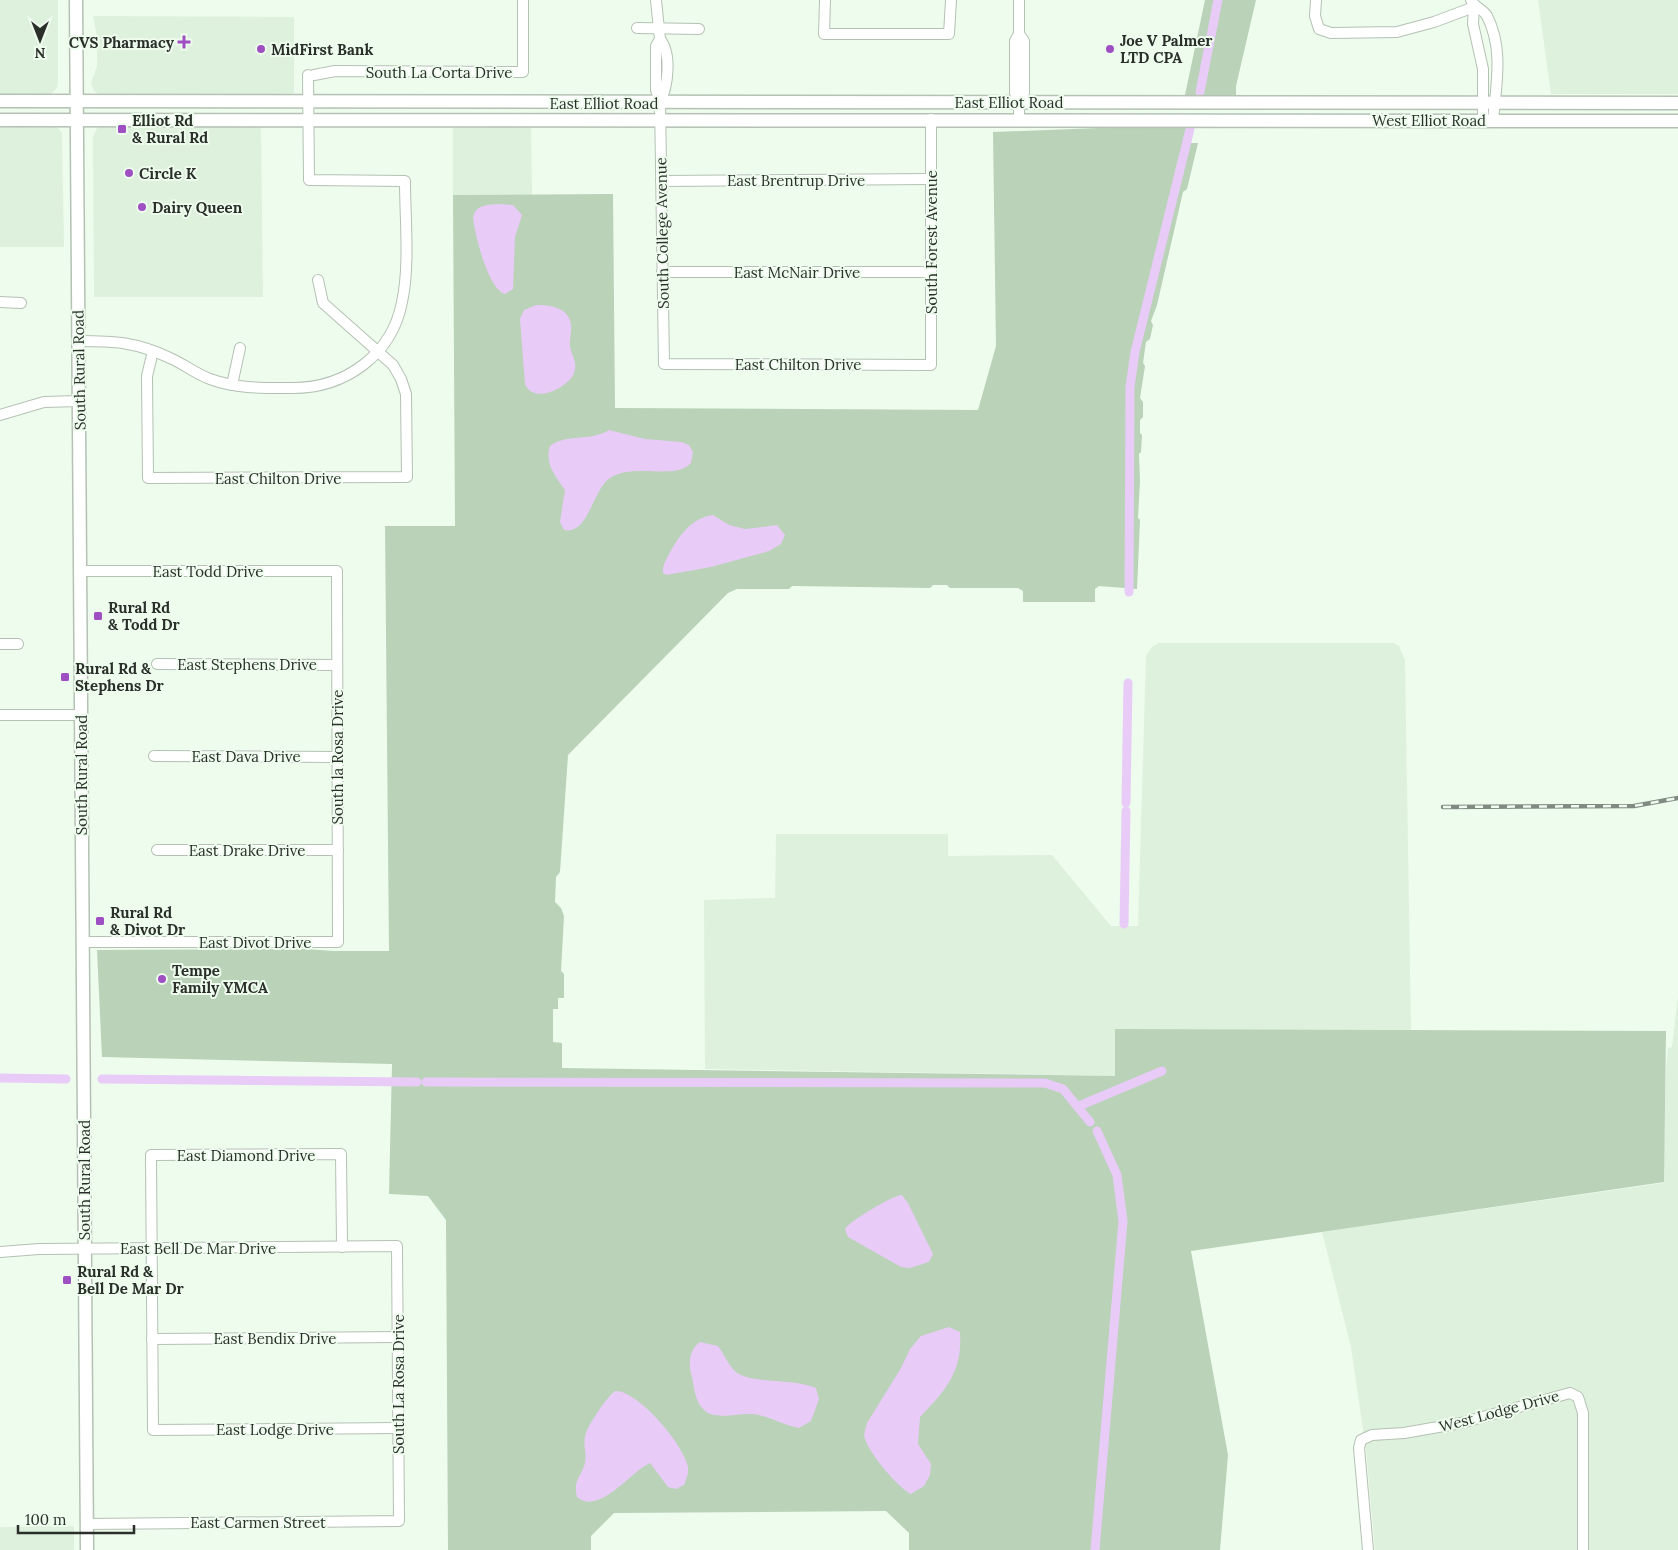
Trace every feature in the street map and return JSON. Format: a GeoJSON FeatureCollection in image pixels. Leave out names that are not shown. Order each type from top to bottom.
{"type":"FeatureCollection","features":[{"type":"Feature","properties":{"kind":"main road","name":"South Rural Road"},"geometry":{"type":"LineString","coordinates":[[76,0],[87,1550]]}},
{"type":"Feature","properties":{"kind":"main road","name":"East Elliot Road"},"geometry":{"type":"LineString","coordinates":[[0,101],[247,103],[1208,102]]}},
{"type":"Feature","properties":{"kind":"main road","name":"West Elliot Road"},"geometry":{"type":"LineString","coordinates":[[1208,102],[1678,103]]}},
{"type":"Feature","properties":{"kind":"main road"},"geometry":{"type":"LineString","coordinates":[[195,120],[196,113],[230,110],[247,103]]}},
{"type":"Feature","properties":{"kind":"main road"},"geometry":{"type":"LineString","coordinates":[[570,103],[570,119]]}},
{"type":"Feature","properties":{"kind":"main road","name":"East Elliot Road"},"geometry":{"type":"LineString","coordinates":[[0,120],[1180,119]]}},
{"type":"Feature","properties":{"kind":"main road","name":"West Elliot Road"},"geometry":{"type":"LineString","coordinates":[[1180,119],[1678,121]]}},
{"type":"Feature","properties":{"kind":"street","name":"South La Corta Drive"},"geometry":{"type":"LineString","coordinates":[[308,103],[311,75],[335,71],[523,72],[523,0]]}},
{"type":"Feature","properties":{"kind":"street","name":"South College Avenue"},"geometry":{"type":"LineString","coordinates":[[656,0],[660,39],[666,46],[661,63],[666,90],[660,102],[664,364]]}},
{"type":"Feature","properties":{"kind":"street"},"geometry":{"type":"LineString","coordinates":[[825,0],[824,34],[949,34],[951,0]]}},
{"type":"Feature","properties":{"kind":"street"},"geometry":{"type":"LineString","coordinates":[[1019,0],[1019,34],[1024,41],[1024,93],[1019,102],[1019,119]]}},
{"type":"Feature","properties":{"kind":"street"},"geometry":{"type":"LineString","coordinates":[[1316,0],[1315,16],[1319,29],[1331,33],[1397,32],[1434,22],[1473,3]]}},
{"type":"Feature","properties":{"kind":"street"},"geometry":{"type":"LineString","coordinates":[[1473,3],[1485,13],[1496,41],[1498,65],[1489,104],[1488,121]]}},
{"type":"Feature","properties":{"kind":"street"},"geometry":{"type":"LineString","coordinates":[[1473,3],[1472,17],[1482,57],[1489,104]]}},
{"type":"Feature","properties":{"kind":"street"},"geometry":{"type":"LineString","coordinates":[[637,28],[699,28]]}},
{"type":"Feature","properties":{"kind":"street"},"geometry":{"type":"LineString","coordinates":[[78,341],[128,342],[153,351],[209,379],[232,386],[253,388],[309,388],[330,383],[355,372],[378,351],[394,328],[402,303],[405,284],[405,181],[309,180],[308,103]]}},
{"type":"Feature","properties":{"kind":"street","name":"South Forest Avenue"},"geometry":{"type":"LineString","coordinates":[[930,119],[931,365]]}},
{"type":"Feature","properties":{"kind":"street","name":"East Brentrup Drive"},"geometry":{"type":"LineString","coordinates":[[661,181],[931,179]]}},
{"type":"Feature","properties":{"kind":"street","name":"East McNair Drive"},"geometry":{"type":"LineString","coordinates":[[662,272],[931,272]]}},
{"type":"Feature","properties":{"kind":"street"},"geometry":{"type":"LineString","coordinates":[[318,280],[323,303],[378,351]]}},
{"type":"Feature","properties":{"kind":"street"},"geometry":{"type":"LineString","coordinates":[[0,302],[21,303]]}},
{"type":"Feature","properties":{"kind":"street"},"geometry":{"type":"LineString","coordinates":[[232,386],[240,348]]}},
{"type":"Feature","properties":{"kind":"street","name":"East Chilton Drive"},"geometry":{"type":"LineString","coordinates":[[153,351],[147,376],[148,478],[407,477],[406,394],[401,379],[393,365],[378,351]]}},
{"type":"Feature","properties":{"kind":"street","name":"East Chilton Drive"},"geometry":{"type":"LineString","coordinates":[[664,364],[931,365]]}},
{"type":"Feature","properties":{"kind":"street"},"geometry":{"type":"LineString","coordinates":[[0,415],[44,402],[79,401]]}},
{"type":"Feature","properties":{"kind":"street","name":"East Todd Drive"},"geometry":{"type":"LineString","coordinates":[[80,571],[337,571]]}},
{"type":"Feature","properties":{"kind":"street","name":"South la Rosa Drive"},"geometry":{"type":"LineString","coordinates":[[337,571],[338,942]]}},
{"type":"Feature","properties":{"kind":"street"},"geometry":{"type":"LineString","coordinates":[[0,644],[18,644]]}},
{"type":"Feature","properties":{"kind":"street","name":"East Stephens Drive"},"geometry":{"type":"LineString","coordinates":[[157,664],[337,665]]}},
{"type":"Feature","properties":{"kind":"street"},"geometry":{"type":"LineString","coordinates":[[0,715],[81,715]]}},
{"type":"Feature","properties":{"kind":"street","name":"East Dava Drive"},"geometry":{"type":"LineString","coordinates":[[154,756],[337,757]]}},
{"type":"Feature","properties":{"kind":"street","name":"East Drake Drive"},"geometry":{"type":"LineString","coordinates":[[157,850],[338,850]]}},
{"type":"Feature","properties":{"kind":"street","name":"East Divot Drive"},"geometry":{"type":"LineString","coordinates":[[82,942],[338,942]]}},
{"type":"Feature","properties":{"kind":"street","name":"East Diamond Drive"},"geometry":{"type":"LineString","coordinates":[[152,1248],[151,1155],[341,1154],[342,1247]]}},
{"type":"Feature","properties":{"kind":"street","name":"East Bell De Mar Drive"},"geometry":{"type":"LineString","coordinates":[[0,1252],[23,1249],[85,1248],[397,1246]]}},
{"type":"Feature","properties":{"kind":"street","name":"South La Rosa Drive"},"geometry":{"type":"LineString","coordinates":[[397,1246],[398,1521]]}},
{"type":"Feature","properties":{"kind":"street"},"geometry":{"type":"LineString","coordinates":[[152,1248],[152,1339]]}},
{"type":"Feature","properties":{"kind":"street","name":"East Bendix Drive"},"geometry":{"type":"LineString","coordinates":[[152,1339],[397,1337]]}},
{"type":"Feature","properties":{"kind":"street","name":"East Lodge Drive"},"geometry":{"type":"LineString","coordinates":[[152,1339],[153,1430],[398,1428]]}},
{"type":"Feature","properties":{"kind":"street","name":"West Lodge Drive"},"geometry":{"type":"LineString","coordinates":[[1368,1550],[1359,1448],[1361,1440],[1372,1435],[1404,1433],[1461,1423],[1570,1393],[1578,1397],[1584,1413],[1583,1550]]}},
{"type":"Feature","properties":{"kind":"street","name":"East Carmen Street"},"geometry":{"type":"LineString","coordinates":[[87,1524],[398,1521]]}},
{"type":"Feature","properties":{"kind":"shaded area"},"geometry":{"type":"Polygon","coordinates":[[[0,0],[58,0],[58,83],[57,88],[51,94],[0,95],[0,0]]]}},
{"type":"Feature","properties":{"kind":"shaded area"},"geometry":{"type":"Polygon","coordinates":[[[1205,0],[1256,0],[1236,86],[1236,96],[1185,95],[1205,0]]]}},
{"type":"Feature","properties":{"kind":"shaded area"},"geometry":{"type":"Polygon","coordinates":[[[1538,0],[1678,0],[1678,94],[1551,94],[1538,0]]]}},
{"type":"Feature","properties":{"kind":"shaded area"},"geometry":{"type":"Polygon","coordinates":[[[93,16],[294,17],[294,97],[100,95],[94,91],[91,83],[97,66],[97,37],[93,16]]]}},
{"type":"Feature","properties":{"kind":"shaded area"},"geometry":{"type":"Polygon","coordinates":[[[0,126],[52,126],[58,128],[62,133],[64,247],[0,247],[0,126]]]}},
{"type":"Feature","properties":{"kind":"shaded area"},"geometry":{"type":"Polygon","coordinates":[[[101,126],[261,126],[263,297],[94,297],[93,137],[97,128],[101,126]]]}},
{"type":"Feature","properties":{"kind":"shaded area"},"geometry":{"type":"Polygon","coordinates":[[[531,126],[532,195],[453,195],[453,128],[531,126]]]}},
{"type":"Feature","properties":{"kind":"shaded area"},"geometry":{"type":"Polygon","coordinates":[[[1099,128],[1187,128],[1184,143],[1198,143],[1187,189],[1183,192],[1157,305],[1151,321],[1153,325],[1150,339],[1146,342],[1143,363],[1145,366],[1140,398],[1143,402],[1143,417],[1140,420],[1140,433],[1142,435],[1141,452],[1139,454],[1138,518],[1140,520],[1137,589],[1099,586],[1095,589],[1095,602],[1023,602],[1023,591],[1018,588],[950,588],[947,585],[933,585],[930,588],[792,586],[789,589],[737,589],[728,593],[568,755],[560,872],[556,877],[555,902],[561,908],[564,916],[561,971],[564,974],[564,998],[558,998],[558,1009],[553,1009],[553,1042],[562,1043],[562,1068],[1115,1076],[1115,1029],[1666,1031],[1664,1182],[1191,1251],[1228,1455],[1220,1550],[909,1550],[909,1533],[886,1511],[614,1513],[591,1536],[591,1550],[448,1550],[446,1220],[428,1196],[389,1194],[392,1064],[102,1057],[97,950],[305,949],[389,951],[385,526],[455,526],[453,195],[613,194],[615,408],[978,410],[996,346],[993,132],[1099,128]]]}},
{"type":"Feature","properties":{"kind":"shaded area"},"geometry":{"type":"Polygon","coordinates":[[[485,205],[513,205],[522,215],[515,237],[513,289],[505,294],[499,290],[488,272],[476,236],[473,218],[476,210],[479,208],[485,205]]]}},
{"type":"Feature","properties":{"kind":"shaded area"},"geometry":{"type":"Polygon","coordinates":[[[536,305],[558,308],[569,318],[571,324],[570,347],[575,366],[574,373],[566,383],[551,392],[543,394],[530,390],[525,384],[520,319],[524,310],[536,305]]]}},
{"type":"Feature","properties":{"kind":"shaded area"},"geometry":{"type":"Polygon","coordinates":[[[609,430],[645,439],[681,442],[689,445],[693,452],[691,463],[675,471],[631,471],[620,473],[610,478],[604,484],[585,519],[579,526],[572,530],[564,530],[560,522],[565,490],[550,464],[550,446],[564,440],[594,436],[609,430]]]}},
{"type":"Feature","properties":{"kind":"shaded area"},"geometry":{"type":"Polygon","coordinates":[[[713,515],[729,525],[745,529],[777,525],[785,535],[781,544],[769,551],[711,567],[666,575],[663,573],[663,568],[673,547],[686,529],[698,520],[713,515]]]}},
{"type":"Feature","properties":{"kind":"shaded area"},"geometry":{"type":"Polygon","coordinates":[[[1159,643],[1393,643],[1399,646],[1405,660],[1411,1030],[1115,1029],[1115,1076],[705,1069],[704,900],[775,898],[776,834],[948,834],[948,856],[1052,855],[1111,926],[1138,926],[1146,656],[1152,647],[1159,643]]]}},
{"type":"Feature","properties":{"kind":"shaded area"},"geometry":{"type":"Polygon","coordinates":[[[1678,995],[1678,1550],[1375,1550],[1366,1450],[1351,1347],[1322,1232],[1663,1183],[1666,1070],[1668,1048],[1672,1047],[1678,995]]]}},
{"type":"Feature","properties":{"kind":"shaded area"},"geometry":{"type":"Polygon","coordinates":[[[902,1195],[908,1203],[933,1254],[929,1262],[910,1268],[901,1267],[848,1237],[845,1229],[871,1209],[902,1195]]]}},
{"type":"Feature","properties":{"kind":"shaded area"},"geometry":{"type":"Polygon","coordinates":[[[949,1327],[960,1332],[959,1358],[950,1380],[920,1417],[918,1444],[931,1464],[930,1475],[924,1486],[911,1494],[899,1485],[878,1461],[864,1435],[867,1423],[901,1368],[910,1349],[921,1336],[949,1327]]]}},
{"type":"Feature","properties":{"kind":"shaded area"},"geometry":{"type":"Polygon","coordinates":[[[700,1342],[718,1346],[733,1369],[743,1376],[762,1380],[797,1383],[816,1388],[819,1399],[811,1421],[799,1428],[757,1415],[719,1416],[707,1413],[698,1401],[690,1369],[692,1352],[700,1342]]]}},
{"type":"Feature","properties":{"kind":"shaded area"},"geometry":{"type":"Polygon","coordinates":[[[615,1391],[625,1393],[636,1399],[659,1420],[669,1433],[685,1457],[688,1467],[688,1474],[684,1485],[676,1489],[668,1487],[650,1463],[604,1497],[595,1501],[586,1501],[577,1497],[576,1486],[585,1460],[587,1431],[607,1399],[615,1391]]]}},
{"type":"Feature","properties":{"kind":"shaded area"},"geometry":{"type":"Polygon","coordinates":[[[74,1526],[74,1550],[0,1550],[0,1527],[74,1526]]]}},
{"type":"Feature","properties":{"kind":"waterway"},"geometry":{"type":"LineString","coordinates":[[1200,92],[1218,0]]}},
{"type":"Feature","properties":{"kind":"waterway"},"geometry":{"type":"LineString","coordinates":[[1129,592],[1130,387],[1135,352],[1190,129]]}},
{"type":"Feature","properties":{"kind":"waterway"},"geometry":{"type":"LineString","coordinates":[[1126,803],[1128,683]]}},
{"type":"Feature","properties":{"kind":"waterway"},"geometry":{"type":"LineString","coordinates":[[1124,924],[1126,811]]}},
{"type":"Feature","properties":{"kind":"waterway"},"geometry":{"type":"LineString","coordinates":[[1079,1106],[1162,1071]]}},
{"type":"Feature","properties":{"kind":"waterway"},"geometry":{"type":"LineString","coordinates":[[0,1078],[66,1079]]}},
{"type":"Feature","properties":{"kind":"waterway"},"geometry":{"type":"LineString","coordinates":[[102,1079],[417,1082]]}},
{"type":"Feature","properties":{"kind":"waterway"},"geometry":{"type":"LineString","coordinates":[[426,1082],[1045,1083],[1063,1089],[1090,1122]]}},
{"type":"Feature","properties":{"kind":"waterway"},"geometry":{"type":"LineString","coordinates":[[1095,1550],[1123,1221],[1117,1175],[1097,1131]]}},
{"type":"Feature","properties":{"kind":"railway"},"geometry":{"type":"LineString","coordinates":[[1443,807],[1634,806],[1678,798]]}},
{"type":"Feature","properties":{"kind":"place","name":"CVS Pharmacy"},"geometry":{"type":"Point","coordinates":[184,42]}},
{"type":"Feature","properties":{"kind":"place","name":"MidFirst Bank"},"geometry":{"type":"Point","coordinates":[261,49]}},
{"type":"Feature","properties":{"kind":"place","name":"Joe V Palmer LTD CPA"},"geometry":{"type":"Point","coordinates":[1110,49]}},
{"type":"Feature","properties":{"kind":"place","name":"Elliot Rd & Rural Rd"},"geometry":{"type":"Point","coordinates":[122,129]}},
{"type":"Feature","properties":{"kind":"place","name":"Circle K"},"geometry":{"type":"Point","coordinates":[129,173]}},
{"type":"Feature","properties":{"kind":"place","name":"Dairy Queen"},"geometry":{"type":"Point","coordinates":[142,207]}},
{"type":"Feature","properties":{"kind":"place","name":"Rural Rd & Todd Dr"},"geometry":{"type":"Point","coordinates":[98,616]}},
{"type":"Feature","properties":{"kind":"place","name":"Rural Rd & Stephens Dr"},"geometry":{"type":"Point","coordinates":[65,677]}},
{"type":"Feature","properties":{"kind":"place","name":"Rural Rd & Divot Dr"},"geometry":{"type":"Point","coordinates":[100,921]}},
{"type":"Feature","properties":{"kind":"place","name":"Tempe Family YMCA"},"geometry":{"type":"Point","coordinates":[162,979]}},
{"type":"Feature","properties":{"kind":"place","name":"Rural Rd & Bell De Mar Dr"},"geometry":{"type":"Point","coordinates":[67,1280]}}]}
